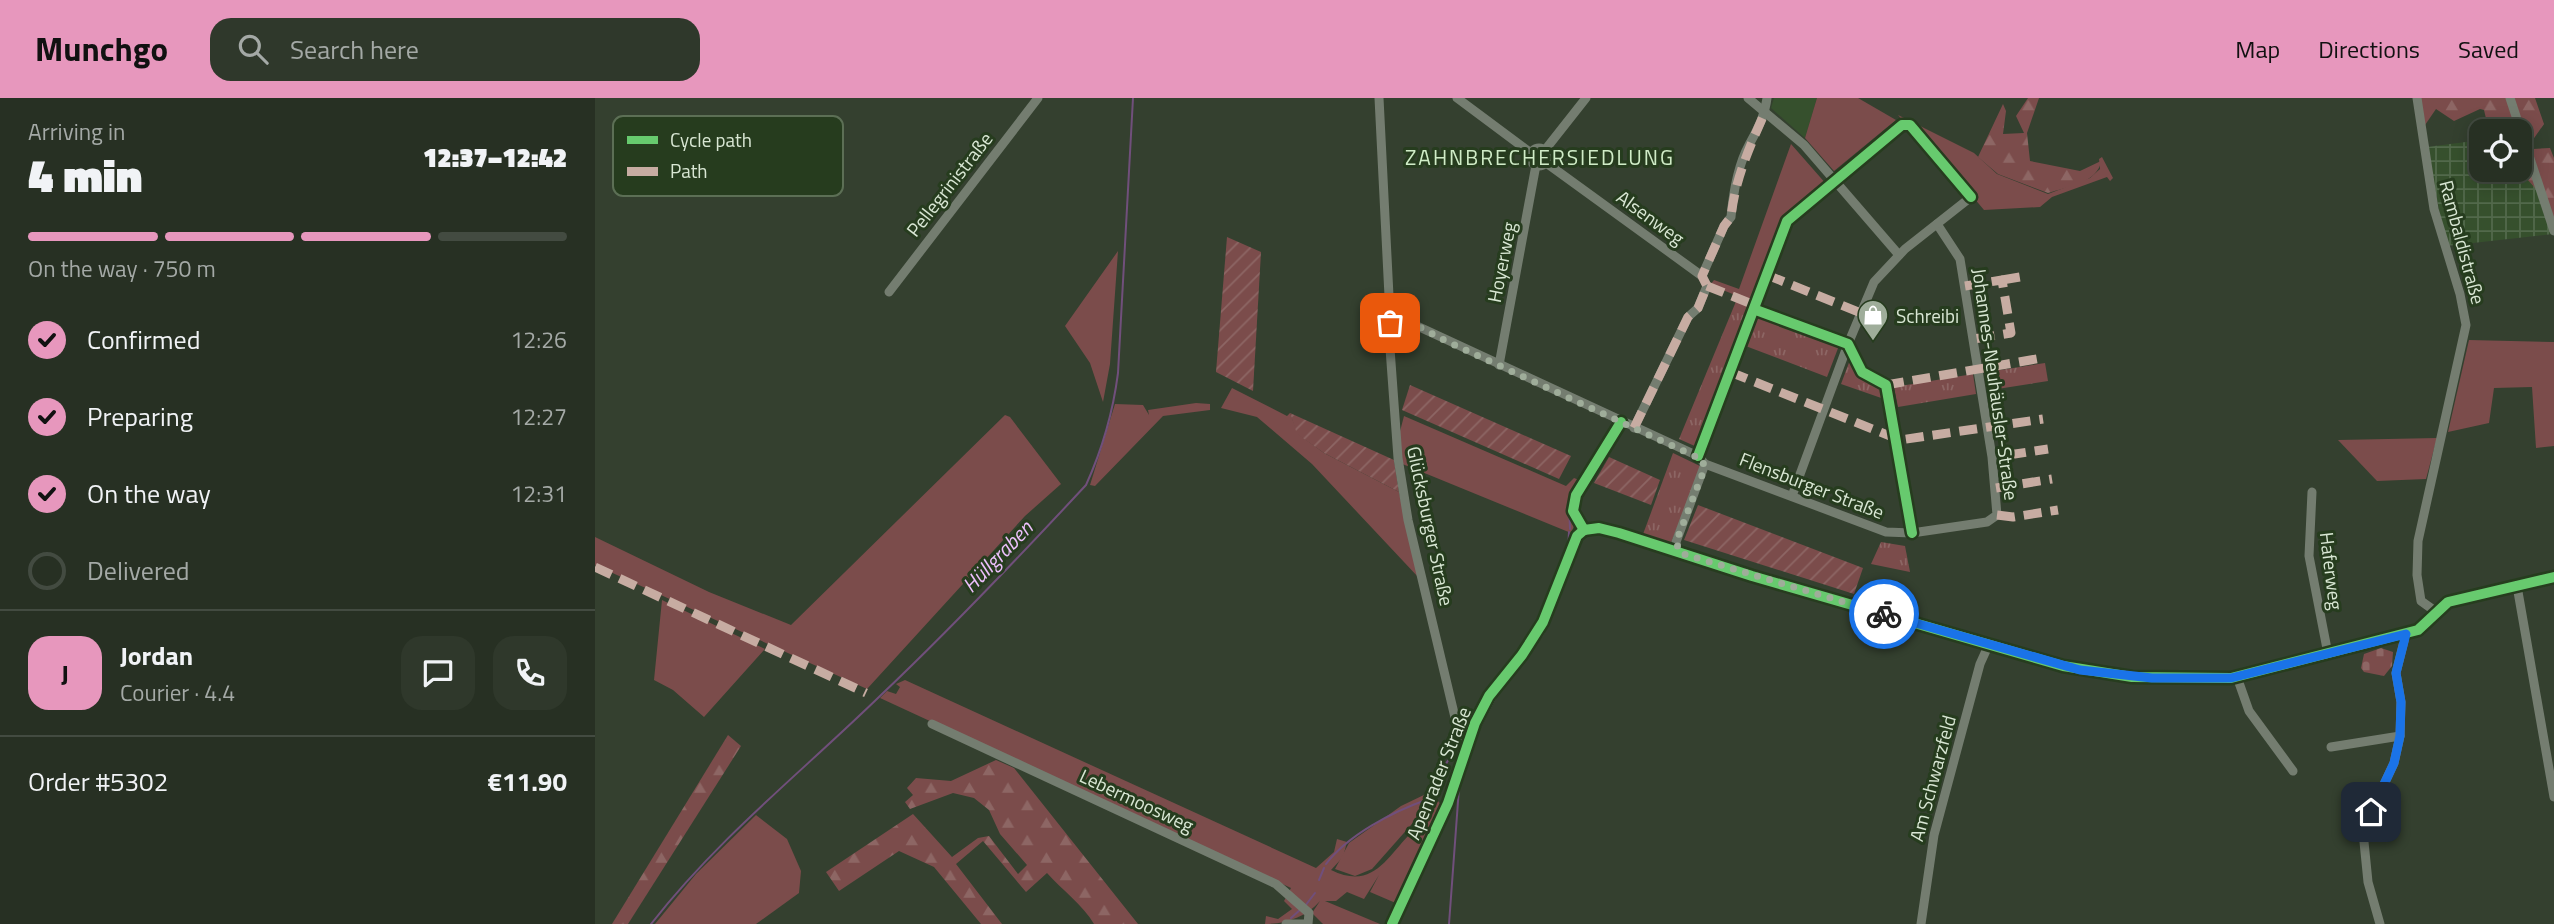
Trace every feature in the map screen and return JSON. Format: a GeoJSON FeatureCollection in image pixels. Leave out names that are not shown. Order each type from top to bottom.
{"type":"FeatureCollection","features":[{"type":"Feature","properties":{"kind":"street","name":"Pellegrinistraße"},"geometry":{"type":"LineString","coordinates":[[889,292],[1038,98]]}},
{"type":"Feature","properties":{"kind":"street","name":"Glücksburger Straße"},"geometry":{"type":"LineString","coordinates":[[1379,98],[1389,296],[1397,315],[1390,323],[1389,335],[1398,458],[1408,520],[1463,753]]}},
{"type":"Feature","properties":{"kind":"street","name":"Alsenweg"},"geometry":{"type":"LineString","coordinates":[[1457,98],[1531,153],[1531,160],[1541,163],[1702,276]]}},
{"type":"Feature","properties":{"kind":"street"},"geometry":{"type":"LineString","coordinates":[[1541,163],[1545,150],[1586,98]]}},
{"type":"Feature","properties":{"kind":"street"},"geometry":{"type":"LineString","coordinates":[[1748,98],[1804,145],[1899,255]]}},
{"type":"Feature","properties":{"kind":"street"},"geometry":{"type":"LineString","coordinates":[[1634,428],[1688,317],[1698,308],[1707,286],[1702,276],[1731,216],[1730,205],[1748,146],[1765,112],[1767,98]]}},
{"type":"Feature","properties":{"kind":"street","name":"Rambaldistraße"},"geometry":{"type":"LineString","coordinates":[[2417,98],[2434,209],[2460,294],[2466,325],[2418,541],[2417,575],[2421,601],[2435,611]]}},
{"type":"Feature","properties":{"kind":"street"},"geometry":{"type":"LineString","coordinates":[[2510,98],[2554,231]]}},
{"type":"Feature","properties":{"kind":"street"},"geometry":{"type":"LineString","coordinates":[[1531,153],[1537,148],[1545,150]]}},
{"type":"Feature","properties":{"kind":"street","name":"Hoyerweg"},"geometry":{"type":"LineString","coordinates":[[1499,365],[1541,163]]}},
{"type":"Feature","properties":{"kind":"street"},"geometry":{"type":"LineString","coordinates":[[1791,496],[1874,282],[1899,255],[1971,197]]}},
{"type":"Feature","properties":{"kind":"street","name":"Johannes-Neuhäusler-Straße"},"geometry":{"type":"LineString","coordinates":[[1937,224],[1961,259],[1992,457],[1997,514]]}},
{"type":"Feature","properties":{"kind":"street","name":"Flensburger Straße"},"geometry":{"type":"LineString","coordinates":[[1397,315],[1698,456],[1705,464],[1886,533],[1912,533],[1987,522],[1997,514]]}},
{"type":"Feature","properties":{"kind":"street"},"geometry":{"type":"LineString","coordinates":[[1705,464],[1676,542],[1677,549],[1686,556],[1989,644],[2103,674],[2224,679],[2237,677],[2406,634],[2422,627],[2435,611],[2448,602],[2554,578]]}},
{"type":"Feature","properties":{"kind":"street","name":"Haferweg"},"geometry":{"type":"LineString","coordinates":[[2312,492],[2309,556],[2328,654]]}},
{"type":"Feature","properties":{"kind":"street","name":"Apenrader Straße"},"geometry":{"type":"LineString","coordinates":[[1392,924],[1448,803],[1463,753],[1484,705],[1543,622],[1577,536],[1584,530],[1603,529],[1677,549]]}},
{"type":"Feature","properties":{"kind":"street"},"geometry":{"type":"LineString","coordinates":[[2517,586],[2554,797]]}},
{"type":"Feature","properties":{"kind":"street"},"geometry":{"type":"LineString","coordinates":[[2380,924],[2368,882],[2364,842],[2371,812],[2394,763],[2400,736],[2401,702],[2396,673],[2406,634]]}},
{"type":"Feature","properties":{"kind":"street","name":"Am Schwarzfeld"},"geometry":{"type":"LineString","coordinates":[[1921,924],[1934,835],[1980,664],[1989,644]]}},
{"type":"Feature","properties":{"kind":"street"},"geometry":{"type":"LineString","coordinates":[[2237,677],[2249,710],[2293,771]]}},
{"type":"Feature","properties":{"kind":"street","name":"Lebermoosweg"},"geometry":{"type":"LineString","coordinates":[[932,724],[1276,884],[1303,905],[1309,913],[1307,924]]}},
{"type":"Feature","properties":{"kind":"street"},"geometry":{"type":"LineString","coordinates":[[2331,747],[2400,736]]}},
{"type":"Feature","properties":{"kind":"street"},"geometry":{"type":"LineString","coordinates":[[1286,924],[1307,924]]}},
{"type":"Feature","properties":{"kind":"shaded area"},"geometry":{"type":"Polygon","coordinates":[[[1774,98],[1817,98],[1805,138],[1771,108],[1774,98]]]}},
{"type":"Feature","properties":{"kind":"shaded area"},"geometry":{"type":"Polygon","coordinates":[[[2469,142],[2469,182],[2532,182],[2532,172],[2553,234],[2446,246],[2427,147],[2469,142]]]}},
{"type":"Feature","properties":{"kind":"green space"},"geometry":{"type":"Polygon","coordinates":[[[1817,98],[1858,98],[1896,120],[1834,171],[1805,138],[1817,98]]]}},
{"type":"Feature","properties":{"kind":"green space"},"geometry":{"type":"Polygon","coordinates":[[[2028,98],[2039,98],[2027,133],[2030,161],[2080,171],[2101,161],[2099,168],[2088,179],[2048,193],[1998,174],[1978,157],[2003,104],[2006,111],[2003,134],[2024,133],[2016,116],[2028,98]]]}},
{"type":"Feature","properties":{"kind":"green space"},"geometry":{"type":"Polygon","coordinates":[[[2420,98],[2535,98],[2544,124],[2532,141],[2532,119],[2486,119],[2484,110],[2480,109],[2454,121],[2436,109],[2425,125],[2420,98]]]}},
{"type":"Feature","properties":{"kind":"green space"},"geometry":{"type":"Polygon","coordinates":[[[1898,115],[1974,153],[1997,174],[2048,194],[2090,178],[2100,169],[2099,159],[2102,157],[2113,178],[2110,181],[2107,177],[2052,197],[2040,207],[1984,210],[1912,124],[1905,123],[1898,115]]]}},
{"type":"Feature","properties":{"kind":"green space"},"geometry":{"type":"Polygon","coordinates":[[[2532,141],[2533,149],[2550,148],[2554,158],[2554,227],[2545,199],[2530,182],[2532,182],[2532,141]]]}},
{"type":"Feature","properties":{"kind":"green space"},"geometry":{"type":"Polygon","coordinates":[[[1791,144],[1827,185],[1784,219],[1756,301],[1710,285],[1714,280],[1739,289],[1791,144]]]}},
{"type":"Feature","properties":{"kind":"green space"},"geometry":{"type":"Polygon","coordinates":[[[1227,237],[1261,252],[1253,391],[1216,372],[1227,237]]]}},
{"type":"Feature","properties":{"kind":"green space"},"geometry":{"type":"Polygon","coordinates":[[[1118,251],[1110,364],[1103,402],[1090,363],[1065,326],[1118,251]]]}},
{"type":"Feature","properties":{"kind":"green space"},"geometry":{"type":"Polygon","coordinates":[[[1737,299],[1754,308],[1697,447],[1679,439],[1737,299]]]}},
{"type":"Feature","properties":{"kind":"green space"},"geometry":{"type":"Polygon","coordinates":[[[1756,311],[1840,343],[1827,377],[1743,345],[1756,311]]]}},
{"type":"Feature","properties":{"kind":"green space"},"geometry":{"type":"Polygon","coordinates":[[[2469,340],[2554,342],[2554,446],[2536,448],[2532,387],[2494,388],[2489,423],[2448,432],[2469,340]]]}},
{"type":"Feature","properties":{"kind":"green space"},"geometry":{"type":"Polygon","coordinates":[[[1853,352],[1861,374],[1884,388],[1887,400],[1841,384],[1853,352]]]}},
{"type":"Feature","properties":{"kind":"green space"},"geometry":{"type":"Polygon","coordinates":[[[2045,363],[2048,381],[1991,390],[1988,372],[2045,363]]]}},
{"type":"Feature","properties":{"kind":"green space"},"geometry":{"type":"Polygon","coordinates":[[[1973,374],[1976,394],[1898,407],[1894,387],[1973,374]]]}},
{"type":"Feature","properties":{"kind":"green space"},"geometry":{"type":"Polygon","coordinates":[[[1410,385],[1571,456],[1559,479],[1402,410],[1410,385]]]}},
{"type":"Feature","properties":{"kind":"green space"},"geometry":{"type":"Polygon","coordinates":[[[1232,388],[1287,416],[1290,413],[1298,434],[1324,453],[1399,492],[1419,578],[1312,464],[1257,417],[1221,408],[1232,388]]]}},
{"type":"Feature","properties":{"kind":"green space"},"geometry":{"type":"Polygon","coordinates":[[[1196,403],[1210,404],[1210,410],[1163,416],[1095,486],[1090,485],[1115,404],[1143,405],[1149,415],[1148,410],[1196,403]]]}},
{"type":"Feature","properties":{"kind":"green space"},"geometry":{"type":"Polygon","coordinates":[[[1290,413],[1394,460],[1399,492],[1324,453],[1297,434],[1290,413]]]}},
{"type":"Feature","properties":{"kind":"green space"},"geometry":{"type":"Polygon","coordinates":[[[1005,415],[1010,417],[1061,484],[1025,516],[867,689],[595,565],[595,537],[709,592],[791,625],[1005,415]]]}},
{"type":"Feature","properties":{"kind":"green space"},"geometry":{"type":"Polygon","coordinates":[[[1404,416],[1566,486],[1574,478],[1579,480],[1571,498],[1575,524],[1571,533],[1400,463],[1398,439],[1404,416]]]}},
{"type":"Feature","properties":{"kind":"green space"},"geometry":{"type":"Polygon","coordinates":[[[2437,438],[2426,479],[2377,481],[2338,440],[2437,438]]]}},
{"type":"Feature","properties":{"kind":"green space"},"geometry":{"type":"Polygon","coordinates":[[[1673,453],[1702,467],[1670,545],[1642,537],[1673,453]]]}},
{"type":"Feature","properties":{"kind":"green space"},"geometry":{"type":"Polygon","coordinates":[[[1609,457],[1660,480],[1651,505],[1594,483],[1609,457]]]}},
{"type":"Feature","properties":{"kind":"green space"},"geometry":{"type":"Polygon","coordinates":[[[1698,505],[1863,568],[1854,594],[1684,540],[1698,505]]]}},
{"type":"Feature","properties":{"kind":"green space"},"geometry":{"type":"Polygon","coordinates":[[[1881,542],[1905,546],[1910,572],[1871,564],[1881,542]]]}},
{"type":"Feature","properties":{"kind":"green space"},"geometry":{"type":"Polygon","coordinates":[[[662,600],[765,649],[704,717],[673,690],[654,680],[662,600]]]}},
{"type":"Feature","properties":{"kind":"green space"},"geometry":{"type":"Polygon","coordinates":[[[2381,648],[2393,652],[2392,666],[2384,676],[2364,672],[2361,668],[2364,654],[2381,648]]]}},
{"type":"Feature","properties":{"kind":"green space"},"geometry":{"type":"Polygon","coordinates":[[[905,680],[1316,868],[1334,852],[1337,839],[1347,842],[1343,857],[1331,870],[1345,875],[1368,874],[1377,869],[1409,835],[1415,840],[1411,834],[1438,801],[1444,808],[1398,904],[1370,892],[1379,875],[1364,899],[1347,892],[1336,901],[1325,901],[1380,924],[1323,924],[1312,913],[1320,901],[1295,918],[1265,924],[1266,916],[1278,919],[1292,909],[1284,901],[1291,888],[880,698],[887,691],[896,694],[900,687],[896,684],[905,680]]]}},
{"type":"Feature","properties":{"kind":"green space"},"geometry":{"type":"Polygon","coordinates":[[[728,735],[741,746],[628,924],[612,924],[728,735]]]}},
{"type":"Feature","properties":{"kind":"green space"},"geometry":{"type":"Polygon","coordinates":[[[996,760],[1014,768],[1138,924],[1094,924],[1047,873],[1026,892],[983,841],[956,864],[1002,924],[981,924],[934,867],[899,851],[839,891],[826,872],[913,814],[952,857],[978,838],[989,836],[1018,874],[1027,865],[1000,834],[989,810],[974,798],[953,793],[910,809],[905,802],[913,795],[907,788],[916,778],[951,781],[996,760]]]}},
{"type":"Feature","properties":{"kind":"green space"},"geometry":{"type":"Polygon","coordinates":[[[1428,793],[1434,799],[1372,869],[1355,876],[1335,869],[1349,843],[1401,806],[1428,793]]]}},
{"type":"Feature","properties":{"kind":"green space"},"geometry":{"type":"Polygon","coordinates":[[[756,815],[787,839],[801,871],[799,893],[756,924],[655,924],[696,874],[756,815]]]}},
{"type":"Feature","properties":{"kind":"waterway","name":"Hüllgraben"},"geometry":{"type":"LineString","coordinates":[[651,924],[677,892],[733,833],[934,644],[1086,485],[1106,430],[1118,373],[1133,98]]}},
{"type":"Feature","properties":{"kind":"waterway"},"geometry":{"type":"LineString","coordinates":[[1570,529],[1569,503],[1578,480]]}},
{"type":"Feature","properties":{"kind":"waterway"},"geometry":{"type":"LineString","coordinates":[[1568,549],[1569,532]]}},
{"type":"Feature","properties":{"kind":"waterway"},"geometry":{"type":"LineString","coordinates":[[1518,667],[1543,634],[1568,570]]}},
{"type":"Feature","properties":{"kind":"waterway"},"geometry":{"type":"LineString","coordinates":[[1474,738],[1501,687]]}},
{"type":"Feature","properties":{"kind":"waterway"},"geometry":{"type":"LineString","coordinates":[[1326,864],[1358,834],[1399,811],[1426,800],[1456,746]]}},
{"type":"Feature","properties":{"kind":"waterway"},"geometry":{"type":"LineString","coordinates":[[1449,924],[1459,788],[1464,770]]}},
{"type":"Feature","properties":{"kind":"waterway"},"geometry":{"type":"LineString","coordinates":[[1319,880],[1324,868]]}},
{"type":"Feature","properties":{"kind":"waterway"},"geometry":{"type":"LineString","coordinates":[[1305,906],[1315,893]]}},
{"type":"Feature","properties":{"kind":"waterway"},"geometry":{"type":"LineString","coordinates":[[1291,918],[1301,909]]}},
{"type":"Feature","properties":{"kind":"marked path"},"geometry":{"type":"LineString","coordinates":[[1634,428],[1688,317],[1698,308],[1707,286],[1702,276],[1724,226],[1731,217],[1740,176],[1765,112]]}},
{"type":"Feature","properties":{"kind":"marked path"},"geometry":{"type":"LineString","coordinates":[[1767,275],[1861,313]]}},
{"type":"Feature","properties":{"kind":"marked path"},"geometry":{"type":"LineString","coordinates":[[2002,280],[2020,277]]}},
{"type":"Feature","properties":{"kind":"marked path"},"geometry":{"type":"LineString","coordinates":[[1965,286],[2002,280],[2011,333],[1974,339]]}},
{"type":"Feature","properties":{"kind":"marked path"},"geometry":{"type":"LineString","coordinates":[[1707,286],[1757,306]]}},
{"type":"Feature","properties":{"kind":"marked path"},"geometry":{"type":"LineString","coordinates":[[1886,385],[2042,358]]}},
{"type":"Feature","properties":{"kind":"marked path"},"geometry":{"type":"LineString","coordinates":[[1730,372],[1900,440],[2043,419]]}},
{"type":"Feature","properties":{"kind":"marked path"},"geometry":{"type":"LineString","coordinates":[[2008,455],[2048,449]]}},
{"type":"Feature","properties":{"kind":"marked path"},"geometry":{"type":"LineString","coordinates":[[1996,488],[2052,479]]}},
{"type":"Feature","properties":{"kind":"marked path"},"geometry":{"type":"LineString","coordinates":[[1997,515],[2013,517],[2058,510]]}},
{"type":"Feature","properties":{"kind":"marked path"},"geometry":{"type":"LineString","coordinates":[[595,567],[866,693]]}},
{"type":"Feature","properties":{"kind":"cycle path"},"geometry":{"type":"LineString","coordinates":[[1698,456],[1787,221],[1902,125],[1910,125],[1971,197]]}},
{"type":"Feature","properties":{"kind":"cycle path"},"geometry":{"type":"LineString","coordinates":[[1756,310],[1848,344],[1862,372],[1886,385],[1912,533]]}},
{"type":"Feature","properties":{"kind":"cycle path"},"geometry":{"type":"LineString","coordinates":[[1584,530],[1573,511],[1576,495],[1621,422]]}},
{"type":"Feature","properties":{"kind":"cycle path"},"geometry":{"type":"LineString","coordinates":[[1584,530],[1599,528],[1619,533],[1752,576],[2063,666],[2132,677],[2231,678],[2418,630],[2448,602],[2554,577]]}},
{"type":"Feature","properties":{"kind":"cycle path"},"geometry":{"type":"LineString","coordinates":[[1392,924],[1448,803],[1475,723],[1489,696],[1522,655],[1543,622],[1577,536],[1584,530]]}},
{"type":"Feature","properties":{"kind":"way so far"},"geometry":{"type":"LineString","coordinates":[[1390,323],[1397,315],[1444,340],[1698,456],[1705,464],[1704,470],[1676,542],[1678,552],[1884,614]]}},
{"type":"Feature","properties":{"kind":"place","name":"Schreibi"},"geometry":{"type":"Point","coordinates":[1873,342]}},
{"type":"Feature","properties":{"kind":"district","name":"ZAHNBRECHERSIEDLUNG"},"geometry":{"type":"Point","coordinates":[1540,157]}},
{"type":"Feature","properties":{"kind":"route"},"geometry":{"type":"LineString","coordinates":[[1884,614],[2080,670],[2109,675],[2202,680],[2231,678],[2406,634],[2396,673],[2401,702],[2400,736],[2394,763],[2371,812]]}}]}
